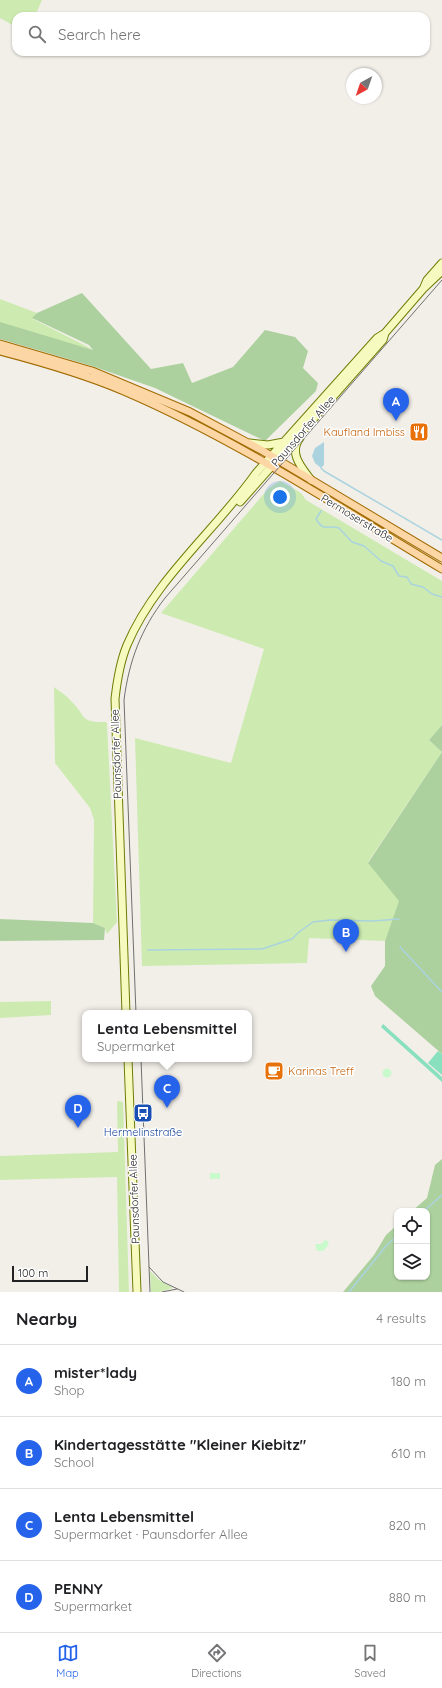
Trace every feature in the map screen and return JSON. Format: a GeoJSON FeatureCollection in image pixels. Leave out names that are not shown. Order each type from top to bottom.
{"type":"FeatureCollection","features":[{"type":"Feature","properties":{"kind":"main road","name":"Paunsdorfer Allee"},"geometry":{"type":"LineString","coordinates":[[423,289],[427,280],[442,263]]}},
{"type":"Feature","properties":{"kind":"main road","name":"Paunsdorfer Allee"},"geometry":{"type":"LineString","coordinates":[[215,526],[271,468],[284,442],[377,338],[385,333],[423,289],[442,271]]}},
{"type":"Feature","properties":{"kind":"main road","name":"Paunsdorfer Allee"},"geometry":{"type":"LineString","coordinates":[[126,1010],[114,699],[117,679],[126,646],[145,610],[264,464],[275,458],[308,426],[383,340],[385,333]]}},
{"type":"Feature","properties":{"kind":"main road","name":"Permoserstraße"},"geometry":{"type":"LineString","coordinates":[[0,344],[59,360],[125,384],[190,412],[275,458],[442,558]]}},
{"type":"Feature","properties":{"kind":"main road","name":"Permoserstraße"},"geometry":{"type":"LineString","coordinates":[[0,351],[60,368],[122,390],[183,419],[271,468],[442,569]]}},
{"type":"Feature","properties":{"kind":"main road"},"geometry":{"type":"LineString","coordinates":[[308,426],[298,441],[296,449],[298,462],[311,480]]}},
{"type":"Feature","properties":{"kind":"main road"},"geometry":{"type":"LineString","coordinates":[[250,444],[268,445],[284,442]]}},
{"type":"Feature","properties":{"kind":"main road","name":"Paunsdorfer Allee"},"geometry":{"type":"LineString","coordinates":[[128,1062],[137,1292]]}},
{"type":"Feature","properties":{"kind":"green space"},"geometry":{"type":"Polygon","coordinates":[[[0,0],[42,0],[37,12],[12,12],[12,25],[0,18],[0,0]]]}},
{"type":"Feature","properties":{"kind":"green space"},"geometry":{"type":"Polygon","coordinates":[[[82,293],[151,369],[183,363],[192,383],[233,367],[265,330],[295,337],[308,351],[303,368],[318,383],[316,391],[265,441],[155,388],[92,366],[0,339],[0,322],[93,350],[89,345],[32,318],[37,313],[82,293]]]}},
{"type":"Feature","properties":{"kind":"green space"},"geometry":{"type":"Polygon","coordinates":[[[0,299],[37,313],[33,319],[94,350],[0,326],[0,299]]]}},
{"type":"Feature","properties":{"kind":"green space"},"geometry":{"type":"Polygon","coordinates":[[[280,481],[301,493],[306,500],[442,581],[442,725],[429,740],[442,752],[368,862],[400,901],[385,941],[309,938],[307,963],[142,966],[135,738],[231,763],[264,649],[161,613],[268,489],[280,481]]]}},
{"type":"Feature","properties":{"kind":"green space"},"geometry":{"type":"Polygon","coordinates":[[[54,687],[76,706],[84,718],[91,721],[106,722],[107,724],[117,922],[107,934],[105,928],[93,923],[94,820],[90,808],[55,763],[54,687]]]}},
{"type":"Feature","properties":{"kind":"green space"},"geometry":{"type":"Polygon","coordinates":[[[442,725],[442,752],[429,740],[442,725]]]}},
{"type":"Feature","properties":{"kind":"green space"},"geometry":{"type":"Polygon","coordinates":[[[442,752],[442,1054],[375,996],[371,986],[385,966],[385,941],[399,901],[368,863],[442,752]]]}},
{"type":"Feature","properties":{"kind":"green space"},"geometry":{"type":"Polygon","coordinates":[[[0,919],[93,923],[105,928],[104,940],[0,941],[0,919]]]}},
{"type":"Feature","properties":{"kind":"green space"},"geometry":{"type":"Polygon","coordinates":[[[51,1001],[51,1015],[0,1018],[0,1002],[51,1001]]]}},
{"type":"Feature","properties":{"kind":"green space"},"geometry":{"type":"Polygon","coordinates":[[[383,1024],[442,1077],[442,1082],[381,1027],[383,1024]]]}},
{"type":"Feature","properties":{"kind":"green space"},"geometry":{"type":"Polygon","coordinates":[[[438,1051],[442,1054],[442,1075],[428,1063],[438,1051]]]}},
{"type":"Feature","properties":{"kind":"green space"},"geometry":{"type":"Polygon","coordinates":[[[387,1068],[392,1073],[387,1078],[382,1073],[387,1068]]]}},
{"type":"Feature","properties":{"kind":"green space"},"geometry":{"type":"Polygon","coordinates":[[[117,1102],[123,1102],[129,1292],[119,1292],[117,1177],[0,1180],[0,1156],[118,1152],[117,1102]]]}},
{"type":"Feature","properties":{"kind":"green space"},"geometry":{"type":"Polygon","coordinates":[[[442,1159],[442,1292],[343,1292],[374,1255],[386,1235],[394,1228],[394,1280],[430,1280],[430,1208],[415,1208],[427,1198],[435,1165],[442,1159]]]}},
{"type":"Feature","properties":{"kind":"green space"},"geometry":{"type":"Polygon","coordinates":[[[210,1173],[220,1173],[220,1179],[210,1179],[210,1173]]]}},
{"type":"Feature","properties":{"kind":"green space"},"geometry":{"type":"Polygon","coordinates":[[[325,1240],[329,1242],[327,1247],[323,1251],[317,1251],[315,1244],[321,1244],[325,1240]]]}},
{"type":"Feature","properties":{"kind":"green space"},"geometry":{"type":"Polygon","coordinates":[[[150,1271],[159,1280],[173,1288],[160,1292],[151,1292],[150,1271]]]}},
{"type":"Feature","properties":{"kind":"water"},"geometry":{"type":"Polygon","coordinates":[[[324,442],[324,465],[321,468],[315,463],[312,456],[315,448],[324,442]]]}},
{"type":"Feature","properties":{"kind":"waterway"},"geometry":{"type":"LineString","coordinates":[[321,468],[442,540]]}},
{"type":"Feature","properties":{"kind":"waterway"},"geometry":{"type":"LineString","coordinates":[[321,511],[316,519],[322,526],[339,528],[352,542],[364,546],[381,561],[393,566],[399,576],[407,577],[411,584],[423,587],[432,594],[442,597]]}},
{"type":"Feature","properties":{"kind":"waterway"},"geometry":{"type":"LineString","coordinates":[[148,950],[262,949],[292,939],[313,922],[330,920],[373,921],[399,919]]}},
{"type":"Feature","properties":{"kind":"waterway"},"geometry":{"type":"LineString","coordinates":[[400,947],[442,992]]}},
{"type":"Feature","properties":{"kind":"waterway"},"geometry":{"type":"LineString","coordinates":[[427,1208],[442,1195]]}},
{"type":"Feature","properties":{"kind":"waterway"},"geometry":{"type":"LineString","coordinates":[[349,1292],[386,1246],[394,1239]]}},
{"type":"Feature","properties":{"kind":"tram line"},"geometry":{"type":"LineString","coordinates":[[136,1010],[124,700],[129,672],[137,646],[149,622],[165,598],[442,280]]}},
{"type":"Feature","properties":{"kind":"tram line"},"geometry":{"type":"LineString","coordinates":[[141,1062],[150,1292]]}},
{"type":"Feature","properties":{"kind":"tram line"},"geometry":{"type":"LineString","coordinates":[[149,1267],[163,1282],[184,1292]]}},
{"type":"Feature","properties":{"kind":"tram line"},"geometry":{"type":"LineString","coordinates":[[162,1292],[177,1289]]}},
{"type":"Feature","properties":{"kind":"place","name":"mister*lady"},"geometry":{"type":"Point","coordinates":[396,421]}},
{"type":"Feature","properties":{"kind":"place","name":"Kaufland Imbiss"},"geometry":{"type":"Point","coordinates":[419,432]}},
{"type":"Feature","properties":{"kind":"place","name":"Kindertagesstätte \"Kleiner Kiebitz\""},"geometry":{"type":"Point","coordinates":[346,952]}},
{"type":"Feature","properties":{"kind":"place","name":"Karinas Treff"},"geometry":{"type":"Point","coordinates":[274,1071]}},
{"type":"Feature","properties":{"kind":"place","name":"Lenta Lebensmittel"},"geometry":{"type":"Point","coordinates":[167,1108]}},
{"type":"Feature","properties":{"kind":"place","name":"Hermelinstraße"},"geometry":{"type":"Point","coordinates":[143,1113]}},
{"type":"Feature","properties":{"kind":"place","name":"PENNY"},"geometry":{"type":"Point","coordinates":[78,1128]}}]}
